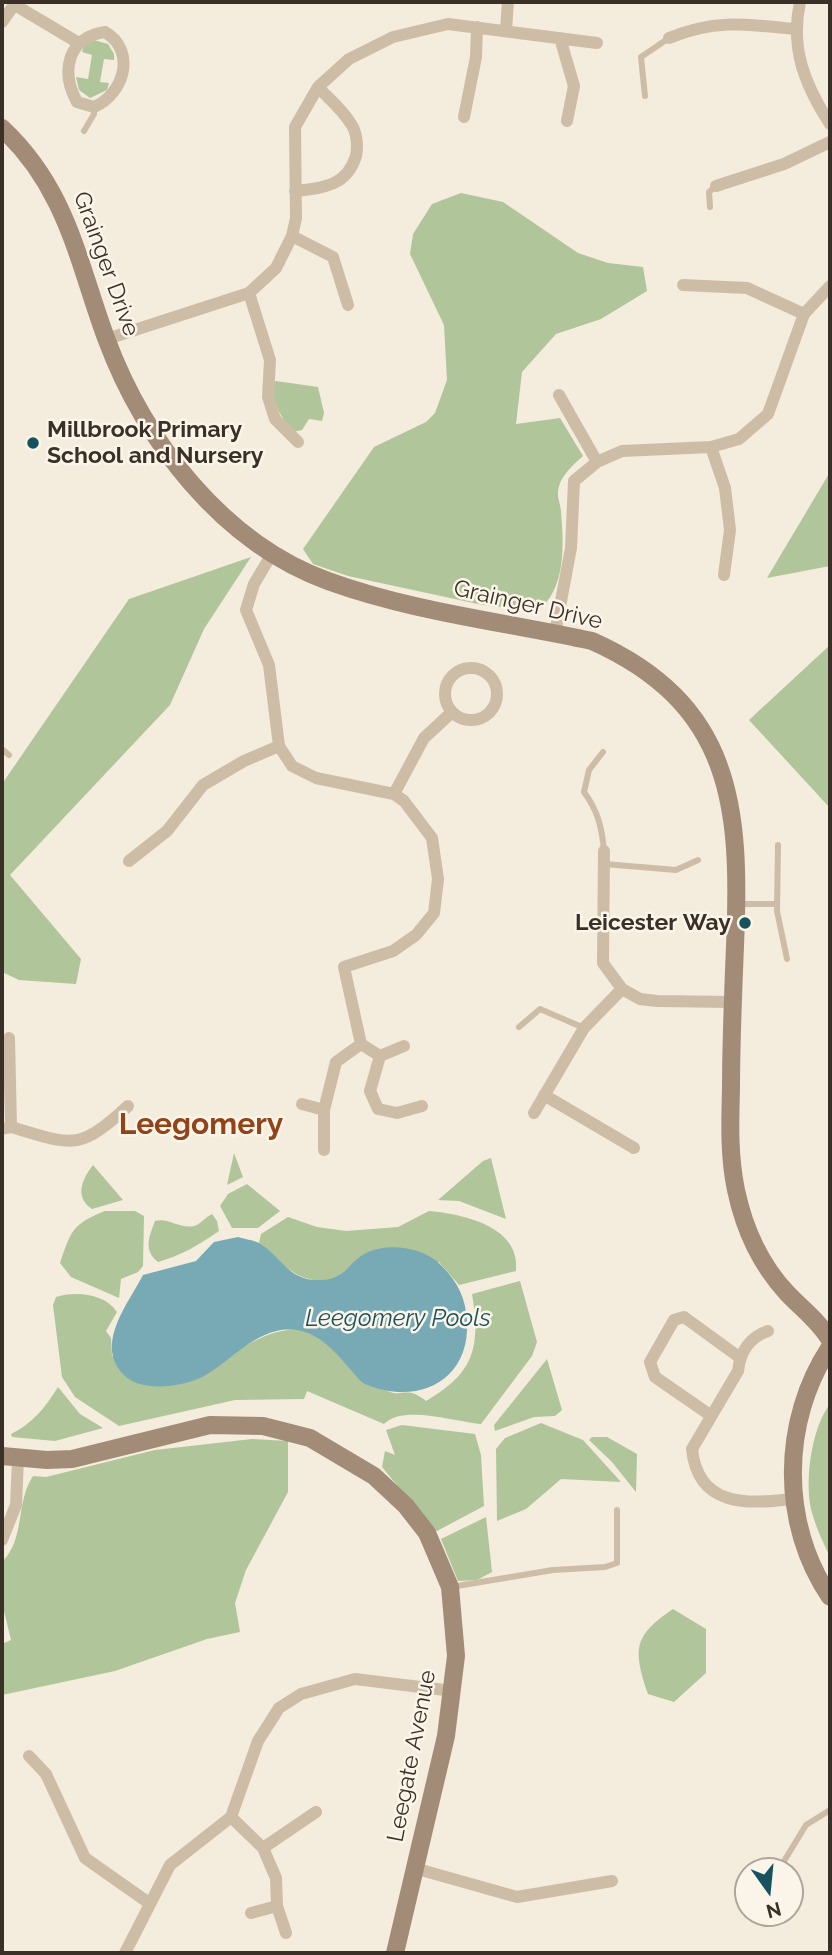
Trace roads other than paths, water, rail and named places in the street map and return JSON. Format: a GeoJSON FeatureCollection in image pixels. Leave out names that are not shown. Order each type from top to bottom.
{"type":"FeatureCollection","features":[{"type":"Feature","properties":{"kind":"street"},"geometry":{"type":"LineString","coordinates":[[506,30],[508,2]]}},
{"type":"Feature","properties":{"kind":"street"},"geometry":{"type":"LineString","coordinates":[[800,2],[794,29],[809,91],[830,124]]}},
{"type":"Feature","properties":{"kind":"street"},"geometry":{"type":"LineString","coordinates":[[2,22],[16,3],[77,42]]}},
{"type":"Feature","properties":{"kind":"street"},"geometry":{"type":"LineString","coordinates":[[669,38],[696,27],[728,23],[794,29]]}},
{"type":"Feature","properties":{"kind":"street"},"geometry":{"type":"LineString","coordinates":[[107,339],[249,293],[276,268],[292,236],[296,218],[295,127],[318,88],[349,59],[393,37],[448,24],[597,43]]}},
{"type":"Feature","properties":{"kind":"street"},"geometry":{"type":"LineString","coordinates":[[464,117],[476,57],[477,27]]}},
{"type":"Feature","properties":{"kind":"street"},"geometry":{"type":"LineString","coordinates":[[106,32],[117,39],[122,47],[122,70],[115,94],[94,107],[77,102],[69,88],[69,65],[77,42],[91,34],[106,32]]}},
{"type":"Feature","properties":{"kind":"street"},"geometry":{"type":"LineString","coordinates":[[560,37],[575,86],[567,121]]}},
{"type":"Feature","properties":{"kind":"street"},"geometry":{"type":"LineString","coordinates":[[295,191],[325,187],[342,180],[352,168],[358,149],[354,127],[318,88]]}},
{"type":"Feature","properties":{"kind":"street","name":"Grainger Drive"},"geometry":{"type":"LineString","coordinates":[[2,128],[34,162],[61,205],[107,339],[126,386],[145,419],[179,467],[217,509],[249,538],[288,564],[328,581],[373,595],[592,641],[623,655],[650,673],[694,719],[713,751],[733,810],[737,904],[730,1130],[731,1160],[743,1218],[761,1260],[787,1293],[823,1327],[830,1340]]}},
{"type":"Feature","properties":{"kind":"street"},"geometry":{"type":"LineString","coordinates":[[716,186],[784,164],[830,142]]}},
{"type":"Feature","properties":{"kind":"street"},"geometry":{"type":"LineString","coordinates":[[292,236],[333,257],[348,305]]}},
{"type":"Feature","properties":{"kind":"street"},"geometry":{"type":"LineString","coordinates":[[683,285],[747,288],[804,314]]}},
{"type":"Feature","properties":{"kind":"street"},"geometry":{"type":"LineString","coordinates":[[555,633],[570,548],[574,481],[597,462],[622,451],[711,447],[739,439],[768,414],[804,314],[830,286]]}},
{"type":"Feature","properties":{"kind":"street"},"geometry":{"type":"LineString","coordinates":[[249,293],[270,360],[268,397],[275,419],[298,442]]}},
{"type":"Feature","properties":{"kind":"street"},"geometry":{"type":"LineString","coordinates":[[559,396],[597,462]]}},
{"type":"Feature","properties":{"kind":"street"},"geometry":{"type":"LineString","coordinates":[[711,447],[725,488],[730,530],[724,575]]}},
{"type":"Feature","properties":{"kind":"street"},"geometry":{"type":"LineString","coordinates":[[273,552],[254,584],[246,610],[268,666],[279,746],[292,765],[316,778],[394,794],[404,801],[432,838],[439,878],[434,913],[416,935],[393,951],[330,970]]}},
{"type":"Feature","properties":{"kind":"street"},"geometry":{"type":"LineString","coordinates":[[471,667],[490,675],[498,697],[486,717],[471,721],[451,713],[444,690],[456,671],[471,667]]}},
{"type":"Feature","properties":{"kind":"street"},"geometry":{"type":"LineString","coordinates":[[394,794],[424,738],[451,713]]}},
{"type":"Feature","properties":{"kind":"street"},"geometry":{"type":"LineString","coordinates":[[129,861],[167,831],[203,785],[244,761],[279,746]]}},
{"type":"Feature","properties":{"kind":"street"},"geometry":{"type":"LineString","coordinates":[[604,857],[603,962],[622,989],[640,999],[732,1002]]}},
{"type":"Feature","properties":{"kind":"street"},"geometry":{"type":"LineString","coordinates":[[344,967],[361,1044],[380,1056]]}},
{"type":"Feature","properties":{"kind":"street"},"geometry":{"type":"LineString","coordinates":[[534,1112],[584,1028],[622,989]]}},
{"type":"Feature","properties":{"kind":"street"},"geometry":{"type":"LineString","coordinates":[[9,1038],[6,1128],[67,1143],[98,1134],[128,1107]]}},
{"type":"Feature","properties":{"kind":"street"},"geometry":{"type":"LineString","coordinates":[[324,1150],[324,1110],[336,1062],[361,1044]]}},
{"type":"Feature","properties":{"kind":"street"},"geometry":{"type":"LineString","coordinates":[[380,1056],[404,1046]]}},
{"type":"Feature","properties":{"kind":"street"},"geometry":{"type":"LineString","coordinates":[[380,1056],[370,1091],[378,1109],[397,1113],[422,1106]]}},
{"type":"Feature","properties":{"kind":"street"},"geometry":{"type":"LineString","coordinates":[[544,1095],[634,1147]]}},
{"type":"Feature","properties":{"kind":"street"},"geometry":{"type":"LineString","coordinates":[[302,1104],[324,1110]]}},
{"type":"Feature","properties":{"kind":"street"},"geometry":{"type":"LineString","coordinates":[[710,1415],[655,1377],[650,1362],[674,1320],[684,1317],[739,1357]]}},
{"type":"Feature","properties":{"kind":"street"},"geometry":{"type":"LineString","coordinates":[[768,1331],[757,1335],[739,1357],[738,1371],[692,1449],[693,1462],[711,1490],[726,1499],[753,1504],[793,1499]]}},
{"type":"Feature","properties":{"kind":"street"},"geometry":{"type":"LineString","coordinates":[[830,1347],[805,1401],[796,1439],[793,1499],[795,1518],[813,1572],[830,1597]]}},
{"type":"Feature","properties":{"kind":"street","name":"Leegate Avenue"},"geometry":{"type":"LineString","coordinates":[[10,1458],[85,1456],[210,1425],[262,1426],[310,1438],[374,1476],[406,1506],[427,1533],[450,1587],[456,1656],[446,1736],[395,1953]]}},
{"type":"Feature","properties":{"kind":"street"},"geometry":{"type":"LineString","coordinates":[[2,1540],[16,1505],[10,1458]]}},
{"type":"Feature","properties":{"kind":"street"},"geometry":{"type":"LineString","coordinates":[[129,1951],[149,1903],[170,1865],[231,1817],[262,1734],[279,1708],[301,1693],[355,1679],[453,1691]]}},
{"type":"Feature","properties":{"kind":"street"},"geometry":{"type":"LineString","coordinates":[[29,1756],[46,1774],[85,1858],[149,1903]]}},
{"type":"Feature","properties":{"kind":"street"},"geometry":{"type":"LineString","coordinates":[[262,1848],[316,1812]]}},
{"type":"Feature","properties":{"kind":"street"},"geometry":{"type":"LineString","coordinates":[[231,1817],[262,1848],[276,1878],[277,1906],[286,1933]]}},
{"type":"Feature","properties":{"kind":"street"},"geometry":{"type":"LineString","coordinates":[[414,1868],[517,1897],[612,1881]]}},
{"type":"Feature","properties":{"kind":"street"},"geometry":{"type":"LineString","coordinates":[[251,1913],[277,1906]]}},
{"type":"Feature","properties":{"kind":"lane"},"geometry":{"type":"LineString","coordinates":[[645,96],[641,57],[669,38]]}},
{"type":"Feature","properties":{"kind":"lane"},"geometry":{"type":"LineString","coordinates":[[84,131],[94,114],[94,107]]}},
{"type":"Feature","properties":{"kind":"lane"},"geometry":{"type":"LineString","coordinates":[[710,208],[709,192],[716,186]]}},
{"type":"Feature","properties":{"kind":"lane"},"geometry":{"type":"LineString","coordinates":[[2,749],[9,755]]}},
{"type":"Feature","properties":{"kind":"lane"},"geometry":{"type":"LineString","coordinates":[[603,752],[589,770],[584,792],[594,806],[602,827],[604,857],[676,870],[698,860]]}},
{"type":"Feature","properties":{"kind":"lane"},"geometry":{"type":"LineString","coordinates":[[778,845],[777,904],[787,959]]}},
{"type":"Feature","properties":{"kind":"lane"},"geometry":{"type":"LineString","coordinates":[[737,904],[777,904]]}},
{"type":"Feature","properties":{"kind":"lane"},"geometry":{"type":"LineString","coordinates":[[519,1027],[540,1009],[584,1028]]}},
{"type":"Feature","properties":{"kind":"lane"},"geometry":{"type":"LineString","coordinates":[[450,1587],[553,1570],[605,1567],[617,1563],[617,1510]]}},
{"type":"Feature","properties":{"kind":"lane"},"geometry":{"type":"LineString","coordinates":[[787,1857],[806,1825],[830,1810]]}},
{"type":"Feature","properties":{"kind":"water","name":"Leegomery Pools"},"geometry":{"type":"Polygon","coordinates":[[[238,1237],[259,1243],[292,1272],[309,1279],[336,1277],[361,1256],[377,1249],[407,1248],[427,1255],[448,1272],[463,1298],[467,1322],[466,1343],[460,1360],[449,1374],[436,1384],[403,1392],[384,1390],[363,1383],[336,1353],[312,1335],[303,1331],[281,1330],[260,1337],[195,1380],[162,1386],[131,1381],[116,1363],[112,1351],[113,1338],[122,1311],[143,1275],[196,1261],[214,1242],[238,1237]]]}},
{"type":"Feature","properties":{"kind":"place","name":"Millbrook Primary School and Nursery"},"geometry":{"type":"Point","coordinates":[33,443]}},
{"type":"Feature","properties":{"kind":"place","name":"Leicester Way"},"geometry":{"type":"Point","coordinates":[745,923]}},
{"type":"Feature","properties":{"kind":"district","name":"Leegomery"},"geometry":{"type":"Point","coordinates":[201,1125]}}]}
